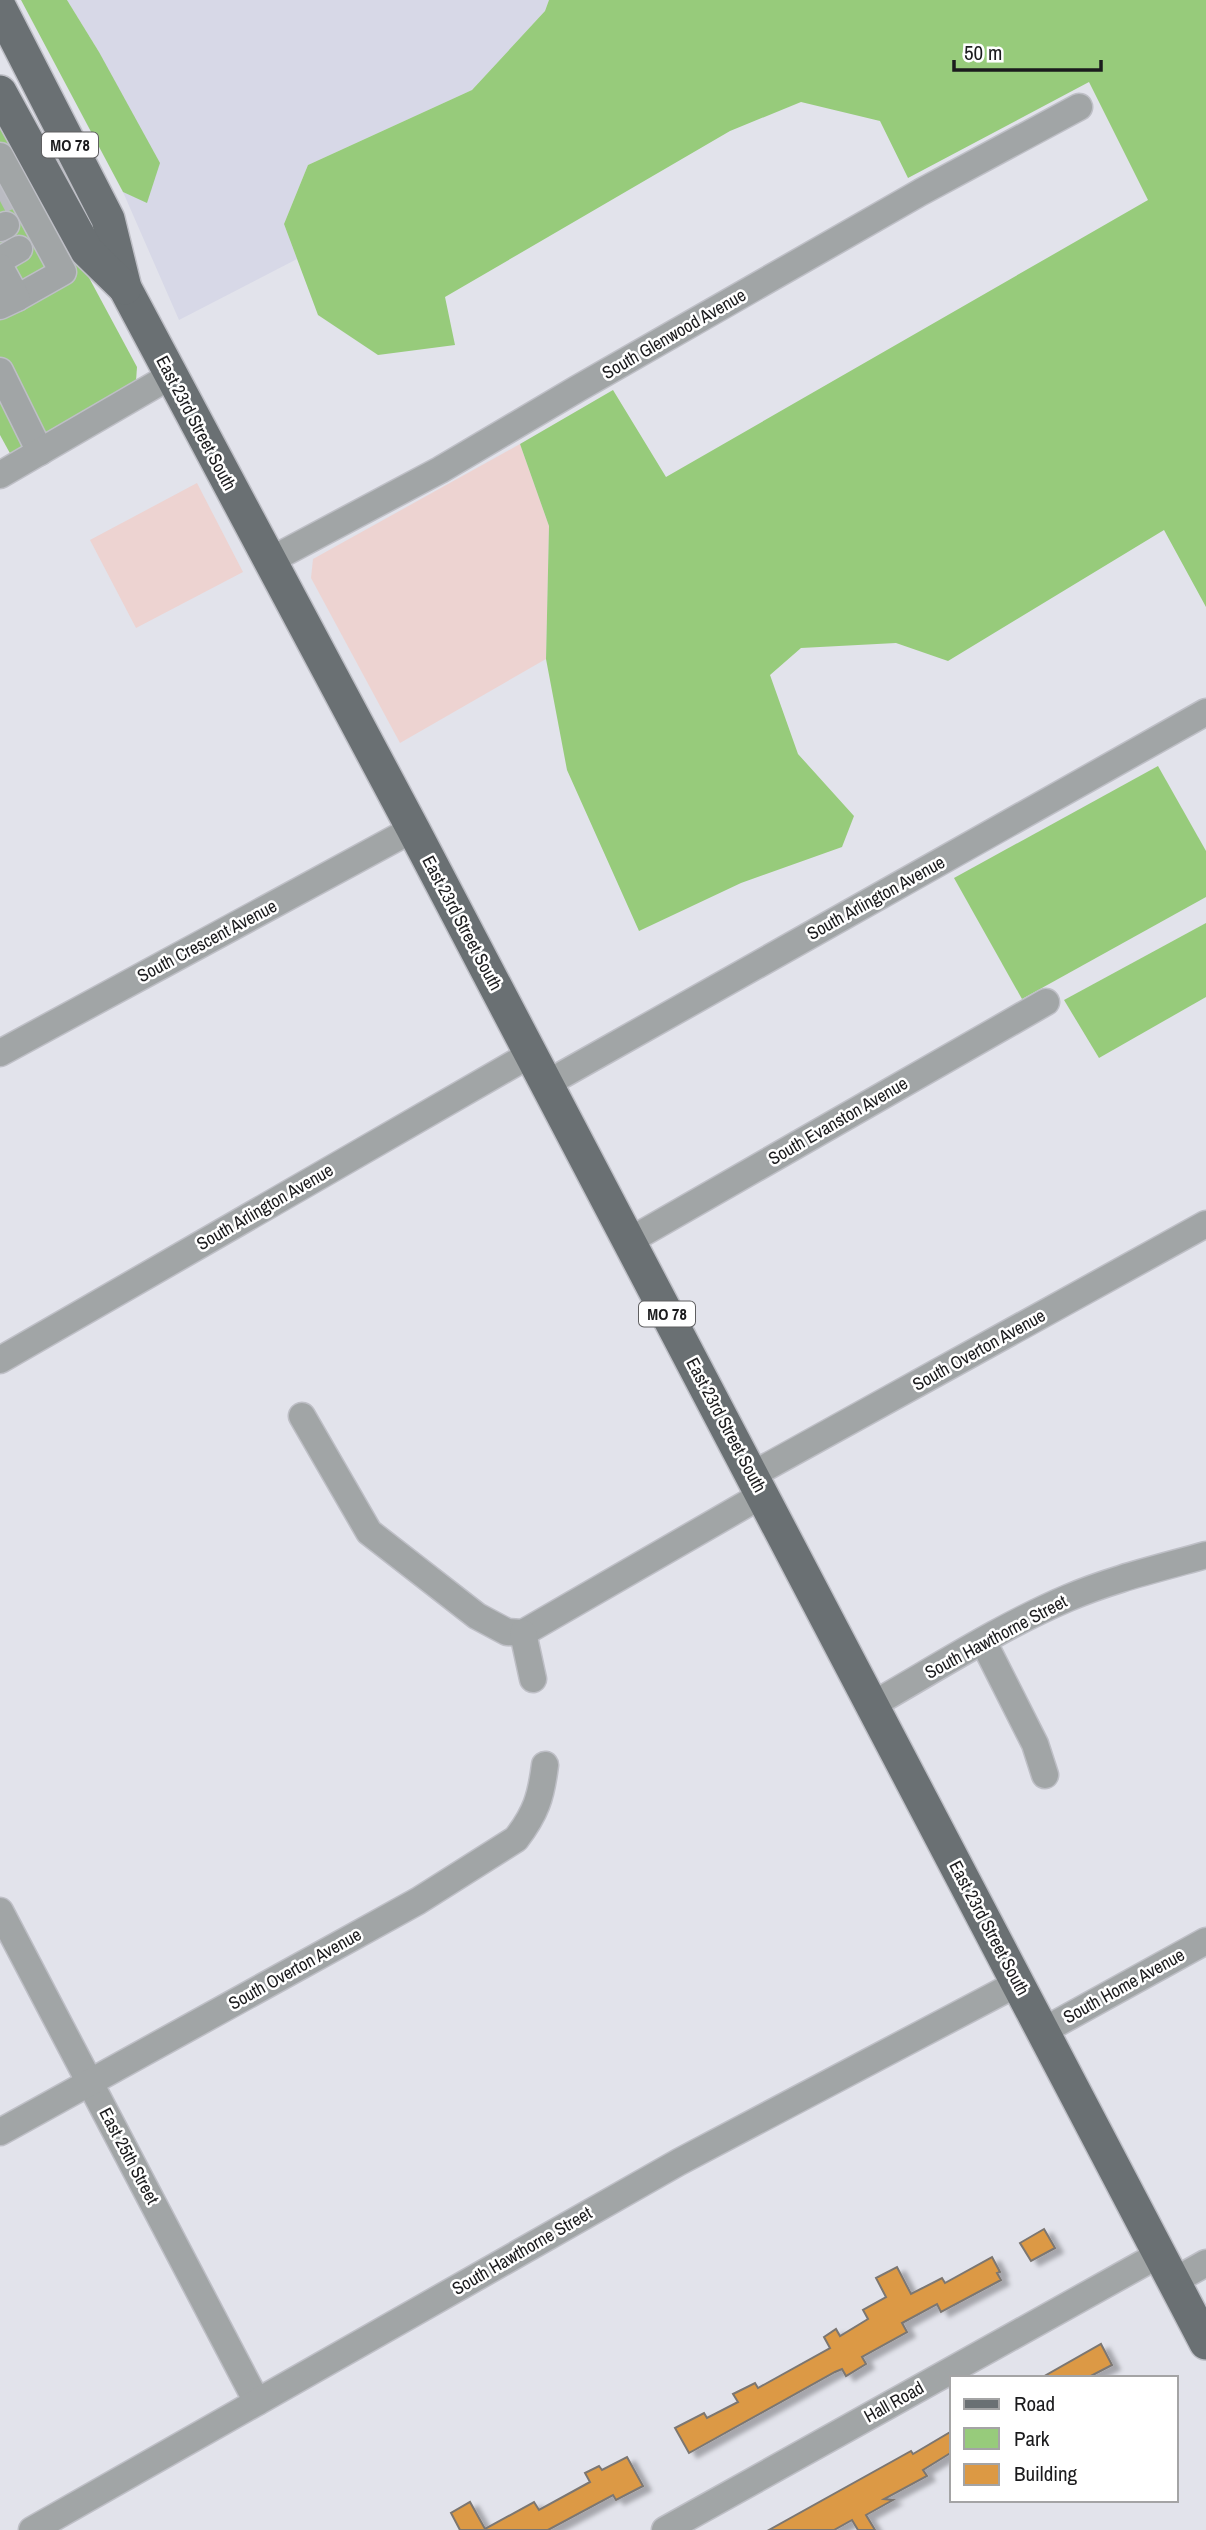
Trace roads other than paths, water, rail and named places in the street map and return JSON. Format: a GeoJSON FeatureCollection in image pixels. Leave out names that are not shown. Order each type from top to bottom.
{"type":"FeatureCollection","features":[{"type":"Feature","properties":{"kind":"main road","name":"East 23rd Street South"},"geometry":{"type":"LineString","coordinates":[[0,8],[108,219],[125,289],[413,829],[1206,2342]]}},
{"type":"Feature","properties":{"kind":"main road","name":"East 23rd Street South"},"geometry":{"type":"LineString","coordinates":[[0,92],[91,255],[125,289]]}},
{"type":"Feature","properties":{"kind":"street","name":"South Glenwood Avenue"},"geometry":{"type":"LineString","coordinates":[[269,561],[440,470],[922,192],[1079,107]]}},
{"type":"Feature","properties":{"kind":"street"},"geometry":{"type":"LineString","coordinates":[[3,164],[16,211],[20,250],[9,302]]}},
{"type":"Feature","properties":{"kind":"street"},"geometry":{"type":"LineString","coordinates":[[20,250],[63,272]]}},
{"type":"Feature","properties":{"kind":"street"},"geometry":{"type":"LineString","coordinates":[[9,302],[91,255]]}},
{"type":"Feature","properties":{"kind":"street"},"geometry":{"type":"LineString","coordinates":[[0,371],[40,452]]}},
{"type":"Feature","properties":{"kind":"street"},"geometry":{"type":"LineString","coordinates":[[0,475],[172,375]]}},
{"type":"Feature","properties":{"kind":"street","name":"South Arlington Avenue"},"geometry":{"type":"LineString","coordinates":[[547,1084],[1206,712]]}},
{"type":"Feature","properties":{"kind":"street","name":"South Crescent Avenue"},"geometry":{"type":"LineString","coordinates":[[0,1053],[413,829]]}},
{"type":"Feature","properties":{"kind":"street","name":"South Evanston Avenue"},"geometry":{"type":"LineString","coordinates":[[629,1241],[1046,1002]]}},
{"type":"Feature","properties":{"kind":"street","name":"South Arlington Avenue"},"geometry":{"type":"LineString","coordinates":[[0,1360],[531,1054]]}},
{"type":"Feature","properties":{"kind":"street","name":"South Overton Avenue"},"geometry":{"type":"LineString","coordinates":[[523,1633],[757,1485],[1206,1224]]}},
{"type":"Feature","properties":{"kind":"street"},"geometry":{"type":"LineString","coordinates":[[302,1416],[369,1532],[477,1616],[507,1632],[523,1633],[533,1679]]}},
{"type":"Feature","properties":{"kind":"street","name":"South Hawthorne Street"},"geometry":{"type":"LineString","coordinates":[[872,1705],[1014,1623],[1071,1597],[1150,1570],[1206,1555]]}},
{"type":"Feature","properties":{"kind":"street"},"geometry":{"type":"LineString","coordinates":[[983,1641],[1035,1744],[1045,1775]]}},
{"type":"Feature","properties":{"kind":"street","name":"South Overton Avenue"},"geometry":{"type":"LineString","coordinates":[[0,2132],[418,1901],[516,1839],[540,1799],[545,1765]]}},
{"type":"Feature","properties":{"kind":"street","name":"East 25th Street"},"geometry":{"type":"LineString","coordinates":[[0,1911],[257,2402]]}},
{"type":"Feature","properties":{"kind":"street","name":"South Home Avenue"},"geometry":{"type":"LineString","coordinates":[[1043,2031],[1206,1941]]}},
{"type":"Feature","properties":{"kind":"street","name":"South Hawthorne Street"},"geometry":{"type":"LineString","coordinates":[[32,2530],[678,2162],[1018,1983]]}},
{"type":"Feature","properties":{"kind":"street","name":"Hall Road"},"geometry":{"type":"LineString","coordinates":[[960,2376],[1167,2268],[1206,2263]]}},
{"type":"Feature","properties":{"kind":"street","name":"Hall Road"},"geometry":{"type":"LineString","coordinates":[[665,2530],[950,2381]]}},
{"type":"Feature","properties":{"kind":"tunnel"},"geometry":{"type":"LineString","coordinates":[[0,201],[15,193]]}}]}
